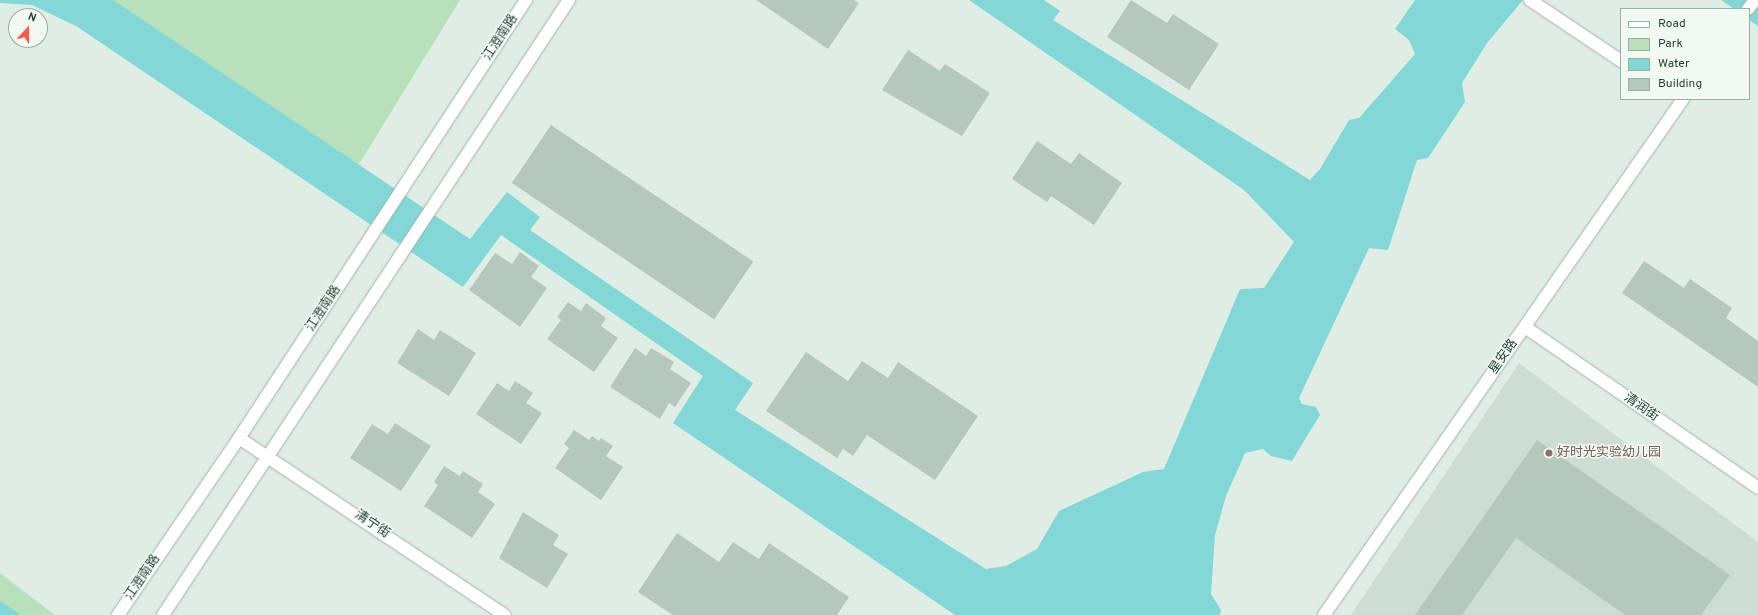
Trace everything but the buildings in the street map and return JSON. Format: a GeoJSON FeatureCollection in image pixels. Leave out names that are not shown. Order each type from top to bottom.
{"type":"FeatureCollection","features":[{"type":"Feature","properties":{"kind":"main road","name":"江澄南路"},"geometry":{"type":"LineString","coordinates":[[118,615],[239,438],[526,0]]}},
{"type":"Feature","properties":{"kind":"main road"},"geometry":{"type":"LineString","coordinates":[[163,615],[569,0]]}},
{"type":"Feature","properties":{"kind":"main road"},"geometry":{"type":"LineString","coordinates":[[1749,8],[1755,0]]}},
{"type":"Feature","properties":{"kind":"main road"},"geometry":{"type":"LineString","coordinates":[[1534,3],[1620,60]]}},
{"type":"Feature","properties":{"kind":"main road","name":"星安路"},"geometry":{"type":"LineString","coordinates":[[1324,615],[1681,100]]}},
{"type":"Feature","properties":{"kind":"main road","name":"清润街"},"geometry":{"type":"LineString","coordinates":[[1525,327],[1758,488]]}},
{"type":"Feature","properties":{"kind":"main road","name":"清宁街"},"geometry":{"type":"LineString","coordinates":[[239,438],[270,455],[504,615]]}},
{"type":"Feature","properties":{"kind":"shaded area","name":"好时光实验幼儿园"},"geometry":{"type":"Polygon","coordinates":[[[1519,363],[1758,542],[1758,615],[1351,615],[1519,363]]]}},
{"type":"Feature","properties":{"kind":"green space"},"geometry":{"type":"Polygon","coordinates":[[[58,0],[460,0],[356,169],[58,0]]]}},
{"type":"Feature","properties":{"kind":"green space"},"geometry":{"type":"Polygon","coordinates":[[[0,573],[55,615],[0,615],[0,573]]]}},
{"type":"Feature","properties":{"kind":"water"},"geometry":{"type":"Polygon","coordinates":[[[0,0],[113,0],[470,239],[507,192],[540,217],[530,230],[753,383],[735,410],[986,569],[1006,566],[1037,549],[1059,511],[1143,472],[1164,469],[1240,289],[1264,288],[1294,242],[1244,190],[969,0],[1044,0],[1060,11],[1053,20],[1310,180],[1320,169],[1349,120],[1359,118],[1415,54],[1409,40],[1395,29],[1415,0],[1523,0],[1487,43],[1462,83],[1465,102],[1428,158],[1417,160],[1388,250],[1369,248],[1299,398],[1302,404],[1316,407],[1320,415],[1292,461],[1271,456],[1263,449],[1245,453],[1226,496],[1215,535],[1211,594],[1221,610],[1220,615],[955,615],[673,423],[703,376],[501,235],[463,287],[76,26],[48,13],[48,8],[38,8],[32,5],[0,3],[0,0]]]}},
{"type":"Feature","properties":{"kind":"water"},"geometry":{"type":"Polygon","coordinates":[[[1721,0],[1758,0],[1758,26],[1750,21],[1750,8],[1733,8],[1721,0]]]}},
{"type":"Feature","properties":{"kind":"water"},"geometry":{"type":"Polygon","coordinates":[[[0,601],[21,615],[0,615],[0,601]]]}},
{"type":"Feature","properties":{"kind":"place","name":"好时光实验幼儿园"},"geometry":{"type":"Point","coordinates":[1549,453]}}]}
